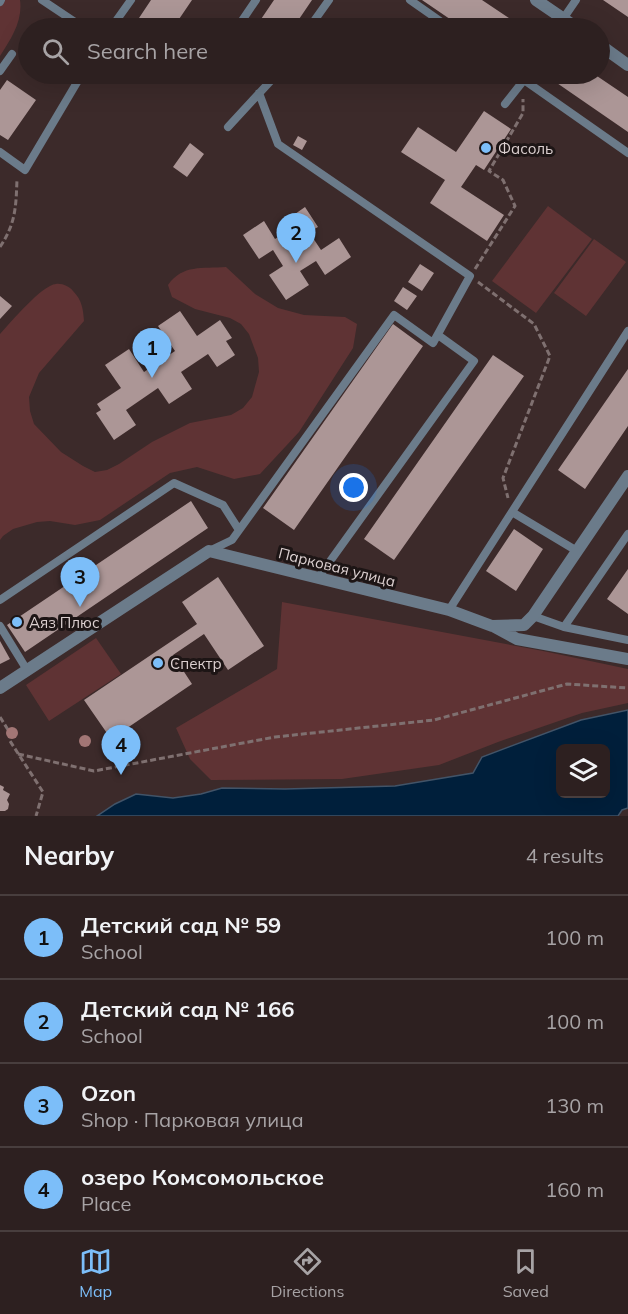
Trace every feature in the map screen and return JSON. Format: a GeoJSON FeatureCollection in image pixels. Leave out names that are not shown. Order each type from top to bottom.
{"type":"FeatureCollection","features":[{"type":"Feature","properties":{"kind":"street"},"geometry":{"type":"LineString","coordinates":[[536,0],[559,18]]}},
{"type":"Feature","properties":{"kind":"street"},"geometry":{"type":"LineString","coordinates":[[610,52],[628,64]]}},
{"type":"Feature","properties":{"kind":"street"},"geometry":{"type":"LineString","coordinates":[[533,616],[628,476]]}},
{"type":"Feature","properties":{"kind":"street"},"geometry":{"type":"LineString","coordinates":[[0,688],[209,551]]}},
{"type":"Feature","properties":{"kind":"street","name":"Парковая улица"},"geometry":{"type":"LineString","coordinates":[[209,551],[448,610],[492,626],[524,625],[533,616]]}},
{"type":"Feature","properties":{"kind":"street"},"geometry":{"type":"LineString","coordinates":[[492,626],[517,639],[628,659]]}},
{"type":"Feature","properties":{"kind":"lane"},"geometry":{"type":"LineString","coordinates":[[42,0],[69,18]]}},
{"type":"Feature","properties":{"kind":"lane"},"geometry":{"type":"LineString","coordinates":[[118,18],[131,0]]}},
{"type":"Feature","properties":{"kind":"lane"},"geometry":{"type":"LineString","coordinates":[[244,18],[256,0]]}},
{"type":"Feature","properties":{"kind":"lane"},"geometry":{"type":"LineString","coordinates":[[316,18],[329,0]]}},
{"type":"Feature","properties":{"kind":"lane"},"geometry":{"type":"LineString","coordinates":[[410,0],[436,18]]}},
{"type":"Feature","properties":{"kind":"lane"},"geometry":{"type":"LineString","coordinates":[[570,18],[576,0]]}},
{"type":"Feature","properties":{"kind":"lane"},"geometry":{"type":"LineString","coordinates":[[0,71],[12,54]]}},
{"type":"Feature","properties":{"kind":"lane"},"geometry":{"type":"LineString","coordinates":[[0,152],[25,170],[76,84]]}},
{"type":"Feature","properties":{"kind":"lane"},"geometry":{"type":"LineString","coordinates":[[228,127],[267,84]]}},
{"type":"Feature","properties":{"kind":"lane"},"geometry":{"type":"LineString","coordinates":[[505,104],[521,84]]}},
{"type":"Feature","properties":{"kind":"lane"},"geometry":{"type":"LineString","coordinates":[[535,84],[628,153]]}},
{"type":"Feature","properties":{"kind":"lane"},"geometry":{"type":"LineString","coordinates":[[209,551],[232,540],[394,315],[433,343],[470,276],[278,144],[260,93]]}},
{"type":"Feature","properties":{"kind":"lane"},"geometry":{"type":"LineString","coordinates":[[448,610],[628,331]]}},
{"type":"Feature","properties":{"kind":"lane"},"geometry":{"type":"LineString","coordinates":[[318,578],[474,361],[438,335]]}},
{"type":"Feature","properties":{"kind":"lane"},"geometry":{"type":"LineString","coordinates":[[0,600],[174,483],[223,506],[239,530]]}},
{"type":"Feature","properties":{"kind":"lane"},"geometry":{"type":"LineString","coordinates":[[512,512],[577,551]]}},
{"type":"Feature","properties":{"kind":"lane"},"geometry":{"type":"LineString","coordinates":[[564,627],[628,534]]}},
{"type":"Feature","properties":{"kind":"lane"},"geometry":{"type":"LineString","coordinates":[[533,616],[564,627],[628,640]]}},
{"type":"Feature","properties":{"kind":"lane"},"geometry":{"type":"LineString","coordinates":[[0,626],[27,670]]}},
{"type":"Feature","properties":{"kind":"path"},"geometry":{"type":"LineString","coordinates":[[512,512],[503,478],[550,356],[534,324],[470,276],[515,206],[503,180],[489,171],[523,113],[525,84]]}},
{"type":"Feature","properties":{"kind":"path"},"geometry":{"type":"LineString","coordinates":[[0,247],[10,230],[16,211],[18,165]]}},
{"type":"Feature","properties":{"kind":"path"},"geometry":{"type":"LineString","coordinates":[[18,754],[94,771],[275,737],[434,720],[567,684],[628,688]]}},
{"type":"Feature","properties":{"kind":"path"},"geometry":{"type":"LineString","coordinates":[[0,717],[10,733],[10,741],[43,792],[36,816]]}},
{"type":"Feature","properties":{"kind":"shaded area"},"geometry":{"type":"Polygon","coordinates":[[[0,0],[20,0],[20,15],[15,30],[0,56],[0,0]]]}},
{"type":"Feature","properties":{"kind":"shaded area"},"geometry":{"type":"Polygon","coordinates":[[[548,206],[592,239],[536,313],[492,281],[548,206]]]}},
{"type":"Feature","properties":{"kind":"shaded area"},"geometry":{"type":"Polygon","coordinates":[[[594,239],[626,262],[586,316],[554,293],[594,239]]]}},
{"type":"Feature","properties":{"kind":"shaded area"},"geometry":{"type":"Polygon","coordinates":[[[226,267],[255,294],[278,308],[304,315],[345,317],[357,324],[353,348],[299,432],[260,474],[234,479],[197,467],[170,473],[100,520],[75,525],[50,521],[37,522],[13,529],[0,540],[0,334],[27,305],[50,286],[63,285],[76,294],[82,305],[84,321],[39,373],[29,397],[30,411],[34,424],[61,452],[95,472],[107,470],[152,442],[190,423],[231,415],[243,408],[252,397],[259,372],[258,358],[249,334],[241,324],[230,318],[195,309],[172,297],[168,285],[174,278],[187,271],[226,267]]]}},
{"type":"Feature","properties":{"kind":"shaded area"},"geometry":{"type":"Polygon","coordinates":[[[282,602],[628,669],[628,703],[582,713],[439,765],[342,779],[211,780],[190,759],[176,728],[277,669],[282,602]]]}},
{"type":"Feature","properties":{"kind":"shaded area"},"geometry":{"type":"Polygon","coordinates":[[[96,638],[121,674],[49,721],[26,685],[96,638]]]}},
{"type":"Feature","properties":{"kind":"water"},"geometry":{"type":"Polygon","coordinates":[[[628,710],[628,808],[622,810],[618,816],[97,816],[136,794],[173,798],[222,788],[395,786],[473,773],[482,757],[581,720],[628,710]]]}},
{"type":"Feature","properties":{"kind":"building"},"geometry":{"type":"Polygon","coordinates":[[[151,0],[192,0],[180,18],[139,18],[151,0]]]}},
{"type":"Feature","properties":{"kind":"building"},"geometry":{"type":"Polygon","coordinates":[[[274,0],[312,0],[300,18],[262,18],[274,0]]]}},
{"type":"Feature","properties":{"kind":"building"},"geometry":{"type":"Polygon","coordinates":[[[422,0],[482,0],[509,18],[448,18],[422,0]]]}},
{"type":"Feature","properties":{"kind":"building"},"geometry":{"type":"Polygon","coordinates":[[[603,0],[628,0],[628,17],[603,0]]]}},
{"type":"Feature","properties":{"kind":"building"},"geometry":{"type":"Polygon","coordinates":[[[7,80],[36,100],[8,140],[0,135],[0,90],[7,80]]]}},
{"type":"Feature","properties":{"kind":"building"},"geometry":{"type":"Polygon","coordinates":[[[558,84],[609,84],[628,97],[628,132],[558,84]]]}},
{"type":"Feature","properties":{"kind":"building"},"geometry":{"type":"Polygon","coordinates":[[[484,111],[511,129],[484,170],[476,165],[461,187],[504,215],[487,241],[430,203],[445,180],[401,152],[418,127],[456,152],[484,111]]]}},
{"type":"Feature","properties":{"kind":"building"},"geometry":{"type":"Polygon","coordinates":[[[298,136],[307,141],[302,150],[293,145],[298,136]]]}},
{"type":"Feature","properties":{"kind":"building"},"geometry":{"type":"Polygon","coordinates":[[[190,143],[204,154],[187,177],[173,167],[190,143]]]}},
{"type":"Feature","properties":{"kind":"building"},"geometry":{"type":"Polygon","coordinates":[[[305,207],[318,227],[309,232],[321,250],[339,238],[351,257],[325,275],[316,261],[300,271],[309,285],[286,300],[269,275],[283,266],[273,250],[259,259],[243,235],[264,221],[275,239],[290,229],[285,221],[305,207]]]}},
{"type":"Feature","properties":{"kind":"building"},"geometry":{"type":"Polygon","coordinates":[[[420,264],[434,273],[422,291],[408,282],[420,264]]]}},
{"type":"Feature","properties":{"kind":"building"},"geometry":{"type":"Polygon","coordinates":[[[403,287],[417,296],[407,310],[394,301],[403,287]]]}},
{"type":"Feature","properties":{"kind":"building"},"geometry":{"type":"Polygon","coordinates":[[[0,296],[12,306],[0,319],[0,296]]]}},
{"type":"Feature","properties":{"kind":"building"},"geometry":{"type":"Polygon","coordinates":[[[180,311],[197,336],[220,320],[232,338],[226,341],[235,355],[217,367],[208,354],[181,372],[192,389],[169,404],[158,388],[126,410],[136,425],[114,440],[96,413],[101,410],[97,404],[121,388],[105,365],[129,349],[144,372],[175,351],[158,326],[180,311]]]}},
{"type":"Feature","properties":{"kind":"building"},"geometry":{"type":"Polygon","coordinates":[[[393,324],[423,346],[294,530],[263,508],[393,324]]]}},
{"type":"Feature","properties":{"kind":"building"},"geometry":{"type":"Polygon","coordinates":[[[493,355],[524,376],[394,560],[364,539],[493,355]]]}},
{"type":"Feature","properties":{"kind":"building"},"geometry":{"type":"Polygon","coordinates":[[[628,369],[628,426],[585,489],[558,470],[628,369]]]}},
{"type":"Feature","properties":{"kind":"building"},"geometry":{"type":"Polygon","coordinates":[[[191,501],[208,528],[25,652],[7,625],[191,501]]]}},
{"type":"Feature","properties":{"kind":"building"},"geometry":{"type":"Polygon","coordinates":[[[514,529],[543,549],[516,591],[486,571],[514,529]]]}},
{"type":"Feature","properties":{"kind":"building"},"geometry":{"type":"Polygon","coordinates":[[[628,569],[628,614],[607,599],[628,569]]]}},
{"type":"Feature","properties":{"kind":"building","name":"Спектр"},"geometry":{"type":"Polygon","coordinates":[[[218,577],[264,646],[228,670],[204,634],[173,655],[192,684],[111,739],[84,700],[197,624],[182,602],[218,577]]]}},
{"type":"Feature","properties":{"kind":"building"},"geometry":{"type":"Polygon","coordinates":[[[0,641],[10,659],[0,664],[0,641]]]}},
{"type":"Feature","properties":{"kind":"building"},"geometry":{"type":"Polygon","coordinates":[[[0,785],[10,794],[7,800],[8,809],[5,811],[0,811],[0,785]]]}},
{"type":"Feature","properties":{"kind":"place","name":"Фасоль"},"geometry":{"type":"Point","coordinates":[486,148]}},
{"type":"Feature","properties":{"kind":"place","name":"Детский сад № 166"},"geometry":{"type":"Point","coordinates":[296,263]}},
{"type":"Feature","properties":{"kind":"place","name":"Детский сад № 59"},"geometry":{"type":"Point","coordinates":[152,378]}},
{"type":"Feature","properties":{"kind":"place","name":"Ozon"},"geometry":{"type":"Point","coordinates":[80,607]}},
{"type":"Feature","properties":{"kind":"place","name":"Аяз Плюс"},"geometry":{"type":"Point","coordinates":[17,622]}},
{"type":"Feature","properties":{"kind":"place","name":"Спектр"},"geometry":{"type":"Point","coordinates":[158,663]}},
{"type":"Feature","properties":{"kind":"place","name":"озеро Комсомольское"},"geometry":{"type":"Point","coordinates":[121,775]}}]}
